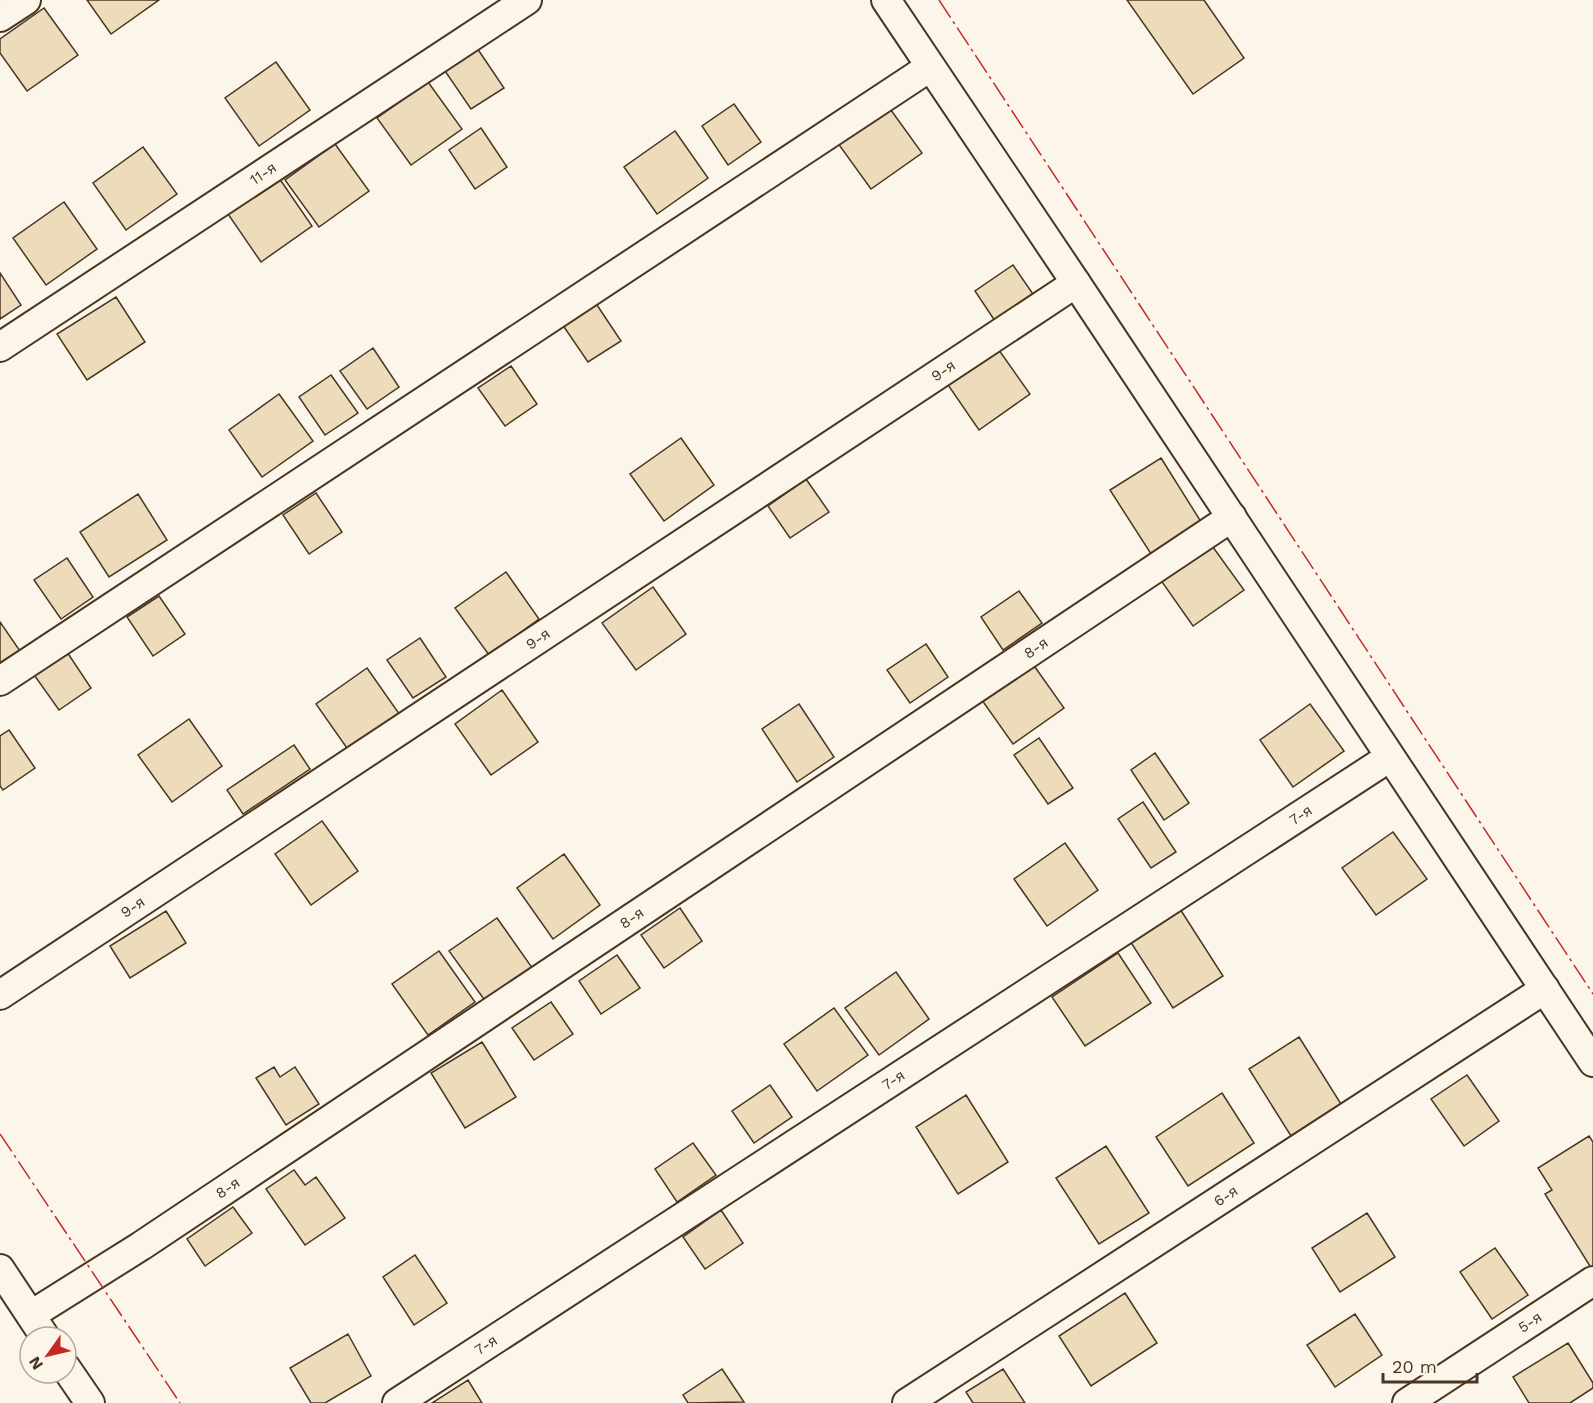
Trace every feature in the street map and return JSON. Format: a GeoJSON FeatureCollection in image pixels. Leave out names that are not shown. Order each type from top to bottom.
{"type":"FeatureCollection","features":[{"type":"Feature","properties":{"kind":"street"},"geometry":{"type":"LineString","coordinates":[[0,17],[26,0]]}},
{"type":"Feature","properties":{"kind":"street","name":"11-я"},"geometry":{"type":"LineString","coordinates":[[0,347],[527,0]]}},
{"type":"Feature","properties":{"kind":"street"},"geometry":{"type":"LineString","coordinates":[[886,0],[1593,1062]]}},
{"type":"Feature","properties":{"kind":"street"},"geometry":{"type":"LineString","coordinates":[[0,681],[930,67]]}},
{"type":"Feature","properties":{"kind":"street","name":"9-я"},"geometry":{"type":"LineString","coordinates":[[0,995],[1076,283]]}},
{"type":"Feature","properties":{"kind":"street","name":"8-я"},"geometry":{"type":"LineString","coordinates":[[39,1325],[141,1246],[1232,517]]}},
{"type":"Feature","properties":{"kind":"street","name":"7-я"},"geometry":{"type":"LineString","coordinates":[[397,1403],[1390,757]]}},
{"type":"Feature","properties":{"kind":"street","name":"6-я"},"geometry":{"type":"LineString","coordinates":[[907,1403],[1545,989]]}},
{"type":"Feature","properties":{"kind":"street"},"geometry":{"type":"LineString","coordinates":[[0,1269],[37,1325]]}},
{"type":"Feature","properties":{"kind":"street","name":"5-я"},"geometry":{"type":"LineString","coordinates":[[1407,1403],[1593,1281]]}},
{"type":"Feature","properties":{"kind":"street"},"geometry":{"type":"LineString","coordinates":[[78,1385],[90,1403]]}},
{"type":"Feature","properties":{"kind":"building"},"geometry":{"type":"Polygon","coordinates":[[[87,0],[159,0],[111,34],[87,0]]]}},
{"type":"Feature","properties":{"kind":"building"},"geometry":{"type":"Polygon","coordinates":[[[1127,0],[1204,0],[1244,58],[1193,94],[1127,0]]]}},
{"type":"Feature","properties":{"kind":"building"},"geometry":{"type":"Polygon","coordinates":[[[44,8],[78,55],[27,91],[0,53],[0,39],[44,8]]]}},
{"type":"Feature","properties":{"kind":"building"},"geometry":{"type":"Polygon","coordinates":[[[477,48],[504,88],[471,109],[445,71],[477,48]]]}},
{"type":"Feature","properties":{"kind":"building"},"geometry":{"type":"Polygon","coordinates":[[[276,62],[310,110],[259,146],[225,98],[276,62]]]}},
{"type":"Feature","properties":{"kind":"building"},"geometry":{"type":"Polygon","coordinates":[[[428,82],[462,129],[411,165],[377,118],[428,82]]]}},
{"type":"Feature","properties":{"kind":"building"},"geometry":{"type":"Polygon","coordinates":[[[734,104],[761,142],[728,165],[702,126],[734,104]]]}},
{"type":"Feature","properties":{"kind":"building"},"geometry":{"type":"Polygon","coordinates":[[[888,106],[922,153],[871,189],[837,142],[888,106]]]}},
{"type":"Feature","properties":{"kind":"building"},"geometry":{"type":"Polygon","coordinates":[[[481,128],[507,167],[475,189],[449,150],[481,128]]]}},
{"type":"Feature","properties":{"kind":"building"},"geometry":{"type":"Polygon","coordinates":[[[675,131],[708,178],[657,214],[624,167],[675,131]]]}},
{"type":"Feature","properties":{"kind":"building"},"geometry":{"type":"Polygon","coordinates":[[[335,144],[369,191],[319,227],[285,180],[335,144]]]}},
{"type":"Feature","properties":{"kind":"building"},"geometry":{"type":"Polygon","coordinates":[[[143,147],[177,194],[126,230],[93,183],[143,147]]]}},
{"type":"Feature","properties":{"kind":"building"},"geometry":{"type":"Polygon","coordinates":[[[279,178],[312,226],[261,262],[228,214],[279,178]]]}},
{"type":"Feature","properties":{"kind":"building"},"geometry":{"type":"Polygon","coordinates":[[[64,202],[97,249],[46,285],[13,238],[64,202]]]}},
{"type":"Feature","properties":{"kind":"building"},"geometry":{"type":"Polygon","coordinates":[[[1013,265],[1035,297],[997,324],[975,291],[1013,265]]]}},
{"type":"Feature","properties":{"kind":"building"},"geometry":{"type":"Polygon","coordinates":[[[0,273],[21,305],[0,319],[0,273]]]}},
{"type":"Feature","properties":{"kind":"building"},"geometry":{"type":"Polygon","coordinates":[[[116,297],[145,342],[87,380],[57,334],[116,297]]]}},
{"type":"Feature","properties":{"kind":"building"},"geometry":{"type":"Polygon","coordinates":[[[595,302],[621,341],[588,362],[562,324],[595,302]]]}},
{"type":"Feature","properties":{"kind":"building"},"geometry":{"type":"Polygon","coordinates":[[[996,346],[1030,394],[979,430],[946,382],[996,346]]]}},
{"type":"Feature","properties":{"kind":"building"},"geometry":{"type":"Polygon","coordinates":[[[373,348],[399,387],[367,409],[340,371],[373,348]]]}},
{"type":"Feature","properties":{"kind":"building"},"geometry":{"type":"Polygon","coordinates":[[[511,366],[537,404],[505,426],[478,388],[511,366]]]}},
{"type":"Feature","properties":{"kind":"building"},"geometry":{"type":"Polygon","coordinates":[[[331,375],[358,413],[325,435],[299,397],[331,375]]]}},
{"type":"Feature","properties":{"kind":"building"},"geometry":{"type":"Polygon","coordinates":[[[279,394],[313,441],[262,477],[229,430],[279,394]]]}},
{"type":"Feature","properties":{"kind":"building"},"geometry":{"type":"Polygon","coordinates":[[[681,438],[714,485],[664,521],[630,474],[681,438]]]}},
{"type":"Feature","properties":{"kind":"building"},"geometry":{"type":"Polygon","coordinates":[[[1161,458],[1203,525],[1153,557],[1110,490],[1161,458]]]}},
{"type":"Feature","properties":{"kind":"building"},"geometry":{"type":"Polygon","coordinates":[[[806,479],[829,512],[790,538],[768,506],[806,479]]]}},
{"type":"Feature","properties":{"kind":"building"},"geometry":{"type":"Polygon","coordinates":[[[316,493],[342,532],[309,554],[283,515],[316,493]]]}},
{"type":"Feature","properties":{"kind":"building"},"geometry":{"type":"Polygon","coordinates":[[[138,494],[167,540],[109,577],[80,532],[138,494]]]}},
{"type":"Feature","properties":{"kind":"building"},"geometry":{"type":"Polygon","coordinates":[[[1210,543],[1244,590],[1193,626],[1160,579],[1210,543]]]}},
{"type":"Feature","properties":{"kind":"building"},"geometry":{"type":"Polygon","coordinates":[[[67,558],[93,597],[61,619],[34,580],[67,558]]]}},
{"type":"Feature","properties":{"kind":"building"},"geometry":{"type":"Polygon","coordinates":[[[506,572],[539,619],[489,655],[455,608],[506,572]]]}},
{"type":"Feature","properties":{"kind":"building"},"geometry":{"type":"Polygon","coordinates":[[[653,587],[686,634],[636,670],[602,623],[653,587]]]}},
{"type":"Feature","properties":{"kind":"building"},"geometry":{"type":"Polygon","coordinates":[[[1019,591],[1042,623],[1003,650],[981,617],[1019,591]]]}},
{"type":"Feature","properties":{"kind":"building"},"geometry":{"type":"Polygon","coordinates":[[[159,596],[185,634],[153,656],[127,617],[159,596]]]}},
{"type":"Feature","properties":{"kind":"building"},"geometry":{"type":"Polygon","coordinates":[[[0,622],[20,651],[0,665],[0,622]]]}},
{"type":"Feature","properties":{"kind":"building"},"geometry":{"type":"Polygon","coordinates":[[[420,638],[446,677],[413,698],[387,660],[420,638]]]}},
{"type":"Feature","properties":{"kind":"building"},"geometry":{"type":"Polygon","coordinates":[[[926,644],[948,677],[910,703],[887,670],[926,644]]]}},
{"type":"Feature","properties":{"kind":"building"},"geometry":{"type":"Polygon","coordinates":[[[65,649],[91,688],[59,710],[32,672],[65,649]]]}},
{"type":"Feature","properties":{"kind":"building"},"geometry":{"type":"Polygon","coordinates":[[[1030,660],[1064,708],[1013,744],[979,696],[1030,660]]]}},
{"type":"Feature","properties":{"kind":"building"},"geometry":{"type":"Polygon","coordinates":[[[367,668],[400,715],[349,751],[316,704],[367,668]]]}},
{"type":"Feature","properties":{"kind":"building"},"geometry":{"type":"Polygon","coordinates":[[[502,690],[538,742],[491,775],[455,724],[502,690]]]}},
{"type":"Feature","properties":{"kind":"building"},"geometry":{"type":"Polygon","coordinates":[[[799,704],[834,757],[797,782],[762,729],[799,704]]]}},
{"type":"Feature","properties":{"kind":"building"},"geometry":{"type":"Polygon","coordinates":[[[1310,704],[1344,751],[1293,787],[1260,740],[1310,704]]]}},
{"type":"Feature","properties":{"kind":"building"},"geometry":{"type":"Polygon","coordinates":[[[189,719],[222,766],[172,802],[138,755],[189,719]]]}},
{"type":"Feature","properties":{"kind":"building"},"geometry":{"type":"Polygon","coordinates":[[[9,730],[35,768],[3,790],[0,786],[0,736],[9,730]]]}},
{"type":"Feature","properties":{"kind":"building"},"geometry":{"type":"Polygon","coordinates":[[[1039,738],[1073,788],[1048,804],[1014,755],[1039,738]]]}},
{"type":"Feature","properties":{"kind":"building"},"geometry":{"type":"Polygon","coordinates":[[[294,745],[310,769],[243,814],[227,790],[294,745]]]}},
{"type":"Feature","properties":{"kind":"building"},"geometry":{"type":"Polygon","coordinates":[[[1155,753],[1189,803],[1164,820],[1131,770],[1155,753]]]}},
{"type":"Feature","properties":{"kind":"building"},"geometry":{"type":"Polygon","coordinates":[[[1143,802],[1176,852],[1151,868],[1118,819],[1143,802]]]}},
{"type":"Feature","properties":{"kind":"building"},"geometry":{"type":"Polygon","coordinates":[[[322,821],[358,871],[311,905],[275,854],[322,821]]]}},
{"type":"Feature","properties":{"kind":"building"},"geometry":{"type":"Polygon","coordinates":[[[1393,832],[1427,879],[1376,915],[1342,868],[1393,832]]]}},
{"type":"Feature","properties":{"kind":"building"},"geometry":{"type":"Polygon","coordinates":[[[1065,843],[1098,890],[1047,926],[1014,879],[1065,843]]]}},
{"type":"Feature","properties":{"kind":"building"},"geometry":{"type":"Polygon","coordinates":[[[564,854],[600,905],[553,939],[517,888],[564,854]]]}},
{"type":"Feature","properties":{"kind":"building"},"geometry":{"type":"Polygon","coordinates":[[[680,908],[702,941],[664,968],[641,935],[680,908]]]}},
{"type":"Feature","properties":{"kind":"building"},"geometry":{"type":"Polygon","coordinates":[[[1180,909],[1223,976],[1173,1008],[1130,941],[1180,909]]]}},
{"type":"Feature","properties":{"kind":"building"},"geometry":{"type":"Polygon","coordinates":[[[166,911],[186,943],[130,978],[110,946],[166,911]]]}},
{"type":"Feature","properties":{"kind":"building"},"geometry":{"type":"Polygon","coordinates":[[[497,918],[533,969],[486,1002],[449,951],[497,918]]]}},
{"type":"Feature","properties":{"kind":"building"},"geometry":{"type":"Polygon","coordinates":[[[439,951],[475,1002],[428,1035],[392,984],[439,951]]]}},
{"type":"Feature","properties":{"kind":"building"},"geometry":{"type":"Polygon","coordinates":[[[1118,953],[1151,1003],[1085,1046],[1052,997],[1118,953]]]}},
{"type":"Feature","properties":{"kind":"building"},"geometry":{"type":"Polygon","coordinates":[[[617,955],[640,988],[601,1014],[579,981],[617,955]]]}},
{"type":"Feature","properties":{"kind":"building"},"geometry":{"type":"Polygon","coordinates":[[[896,972],[929,1019],[879,1055],[845,1008],[896,972]]]}},
{"type":"Feature","properties":{"kind":"building"},"geometry":{"type":"Polygon","coordinates":[[[551,1002],[573,1034],[534,1060],[512,1028],[551,1002]]]}},
{"type":"Feature","properties":{"kind":"building"},"geometry":{"type":"Polygon","coordinates":[[[834,1008],[868,1055],[817,1091],[784,1044],[834,1008]]]}},
{"type":"Feature","properties":{"kind":"building"},"geometry":{"type":"Polygon","coordinates":[[[1299,1037],[1341,1104],[1291,1136],[1249,1069],[1299,1037]]]}},
{"type":"Feature","properties":{"kind":"building"},"geometry":{"type":"Polygon","coordinates":[[[482,1042],[516,1097],[465,1128],[431,1073],[482,1042]]]}},
{"type":"Feature","properties":{"kind":"building"},"geometry":{"type":"Polygon","coordinates":[[[274,1067],[280,1077],[295,1067],[319,1104],[286,1125],[256,1078],[274,1067]]]}},
{"type":"Feature","properties":{"kind":"building"},"geometry":{"type":"Polygon","coordinates":[[[1467,1075],[1499,1121],[1464,1146],[1431,1099],[1467,1075]]]}},
{"type":"Feature","properties":{"kind":"building"},"geometry":{"type":"Polygon","coordinates":[[[770,1085],[792,1117],[754,1143],[732,1111],[770,1085]]]}},
{"type":"Feature","properties":{"kind":"building"},"geometry":{"type":"Polygon","coordinates":[[[1222,1093],[1254,1143],[1188,1186],[1156,1137],[1222,1093]]]}},
{"type":"Feature","properties":{"kind":"building"},"geometry":{"type":"Polygon","coordinates":[[[966,1095],[1008,1162],[958,1194],[916,1127],[966,1095]]]}},
{"type":"Feature","properties":{"kind":"building"},"geometry":{"type":"Polygon","coordinates":[[[1589,1136],[1593,1142],[1593,1271],[1545,1194],[1552,1190],[1538,1168],[1589,1136]]]}},
{"type":"Feature","properties":{"kind":"building"},"geometry":{"type":"Polygon","coordinates":[[[693,1143],[716,1175],[677,1202],[655,1169],[693,1143]]]}},
{"type":"Feature","properties":{"kind":"building"},"geometry":{"type":"Polygon","coordinates":[[[1106,1146],[1149,1213],[1099,1244],[1056,1178],[1106,1146]]]}},
{"type":"Feature","properties":{"kind":"building"},"geometry":{"type":"Polygon","coordinates":[[[294,1170],[305,1185],[316,1177],[345,1218],[305,1245],[266,1189],[294,1170]]]}},
{"type":"Feature","properties":{"kind":"building"},"geometry":{"type":"Polygon","coordinates":[[[233,1207],[252,1233],[205,1266],[187,1239],[233,1207]]]}},
{"type":"Feature","properties":{"kind":"building"},"geometry":{"type":"Polygon","coordinates":[[[721,1210],[743,1243],[705,1269],[683,1237],[721,1210]]]}},
{"type":"Feature","properties":{"kind":"building"},"geometry":{"type":"Polygon","coordinates":[[[1367,1213],[1395,1257],[1340,1292],[1312,1248],[1367,1213]]]}},
{"type":"Feature","properties":{"kind":"building"},"geometry":{"type":"Polygon","coordinates":[[[1495,1248],[1528,1295],[1492,1319],[1460,1272],[1495,1248]]]}},
{"type":"Feature","properties":{"kind":"building"},"geometry":{"type":"Polygon","coordinates":[[[415,1255],[447,1303],[414,1325],[383,1277],[415,1255]]]}},
{"type":"Feature","properties":{"kind":"building"},"geometry":{"type":"Polygon","coordinates":[[[1125,1293],[1157,1343],[1091,1386],[1059,1336],[1125,1293]]]}},
{"type":"Feature","properties":{"kind":"building"},"geometry":{"type":"Polygon","coordinates":[[[1355,1314],[1382,1355],[1335,1387],[1307,1345],[1355,1314]]]}},
{"type":"Feature","properties":{"kind":"building"},"geometry":{"type":"Polygon","coordinates":[[[348,1334],[371,1376],[325,1403],[311,1403],[290,1368],[348,1334]]]}},
{"type":"Feature","properties":{"kind":"building"},"geometry":{"type":"Polygon","coordinates":[[[1568,1343],[1593,1383],[1593,1388],[1570,1403],[1529,1403],[1513,1377],[1568,1343]]]}},
{"type":"Feature","properties":{"kind":"building"},"geometry":{"type":"Polygon","coordinates":[[[722,1369],[744,1402],[688,1403],[683,1395],[722,1369]]]}},
{"type":"Feature","properties":{"kind":"building"},"geometry":{"type":"Polygon","coordinates":[[[1003,1369],[1025,1403],[973,1403],[966,1392],[1003,1369]]]}},
{"type":"Feature","properties":{"kind":"building"},"geometry":{"type":"Polygon","coordinates":[[[468,1380],[482,1403],[432,1403],[468,1380]]]}},
{"type":"Feature","properties":{"kind":"power"},"geometry":{"type":"LineString","coordinates":[[939,0],[1593,994]]}},
{"type":"Feature","properties":{"kind":"power"},"geometry":{"type":"LineString","coordinates":[[0,1134],[180,1403]]}}]}
